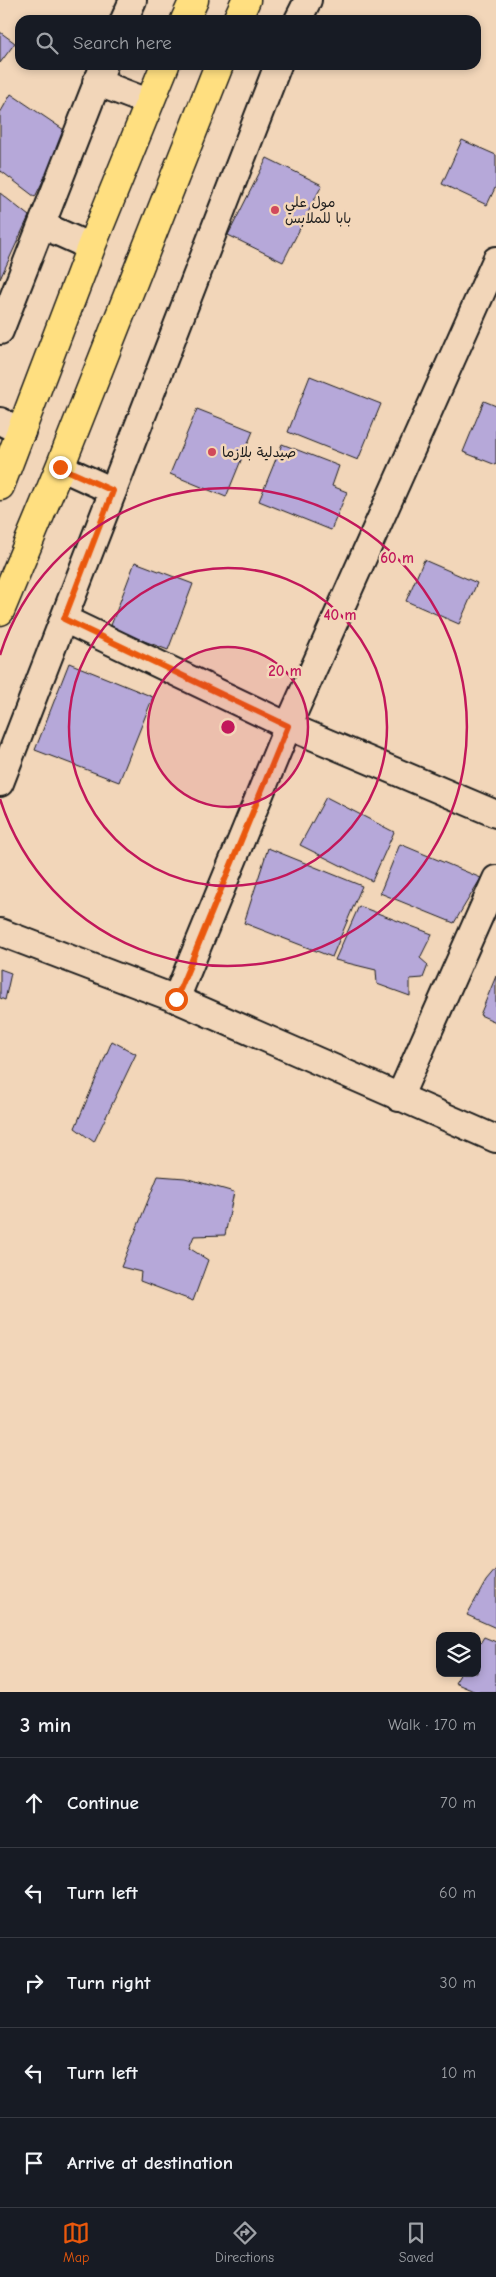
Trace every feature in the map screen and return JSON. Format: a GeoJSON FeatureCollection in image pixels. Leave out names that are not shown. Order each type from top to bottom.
{"type":"FeatureCollection","features":[{"type":"Feature","properties":{"kind":"highway"},"geometry":{"type":"LineString","coordinates":[[187,15],[194,0]]}},
{"type":"Feature","properties":{"kind":"highway"},"geometry":{"type":"LineString","coordinates":[[239,15],[246,0]]}},
{"type":"Feature","properties":{"kind":"highway"},"geometry":{"type":"LineString","coordinates":[[0,486],[11,426],[91,247],[148,102],[163,70]]}},
{"type":"Feature","properties":{"kind":"highway"},"geometry":{"type":"LineString","coordinates":[[0,611],[60,467],[217,70]]}},
{"type":"Feature","properties":{"kind":"street"},"geometry":{"type":"LineString","coordinates":[[126,15],[133,0]]}},
{"type":"Feature","properties":{"kind":"street"},"geometry":{"type":"LineString","coordinates":[[300,15],[308,0]]}},
{"type":"Feature","properties":{"kind":"street"},"geometry":{"type":"LineString","coordinates":[[0,783],[276,70]]}},
{"type":"Feature","properties":{"kind":"street"},"geometry":{"type":"LineString","coordinates":[[0,331],[100,74],[148,102]]}},
{"type":"Feature","properties":{"kind":"street"},"geometry":{"type":"LineString","coordinates":[[42,225],[91,247]]}},
{"type":"Feature","properties":{"kind":"street"},"geometry":{"type":"LineString","coordinates":[[176,999],[288,726],[496,260]]}},
{"type":"Feature","properties":{"kind":"street"},"geometry":{"type":"LineString","coordinates":[[60,467],[113,491]]}},
{"type":"Feature","properties":{"kind":"street"},"geometry":{"type":"LineString","coordinates":[[64,619],[288,726],[496,814]]}},
{"type":"Feature","properties":{"kind":"street"},"geometry":{"type":"LineString","coordinates":[[399,1098],[496,879]]}},
{"type":"Feature","properties":{"kind":"street"},"geometry":{"type":"LineString","coordinates":[[0,932],[176,999],[496,1139]]}},
{"type":"Feature","properties":{"kind":"building"},"geometry":{"type":"Polygon","coordinates":[[[0,32],[15,43],[0,63],[0,32]]]}},
{"type":"Feature","properties":{"kind":"building"},"geometry":{"type":"Polygon","coordinates":[[[11,94],[67,132],[35,197],[1,171],[0,173],[0,113],[11,94]]]}},
{"type":"Feature","properties":{"kind":"building"},"geometry":{"type":"Polygon","coordinates":[[[462,140],[496,155],[496,186],[487,205],[442,184],[462,140]]]}},
{"type":"Feature","properties":{"kind":"building","name":"مول علي بابا للملابس"},"geometry":{"type":"Polygon","coordinates":[[[267,158],[322,185],[283,262],[228,235],[267,158]]]}},
{"type":"Feature","properties":{"kind":"building"},"geometry":{"type":"Polygon","coordinates":[[[0,193],[29,216],[0,279],[0,193]]]}},
{"type":"Feature","properties":{"kind":"building"},"geometry":{"type":"Polygon","coordinates":[[[310,376],[381,404],[358,460],[288,432],[310,376]]]}},
{"type":"Feature","properties":{"kind":"building"},"geometry":{"type":"Polygon","coordinates":[[[484,401],[496,406],[496,465],[463,452],[484,401]]]}},
{"type":"Feature","properties":{"kind":"building","name":"صيدلية بلازما"},"geometry":{"type":"Polygon","coordinates":[[[197,409],[253,431],[226,497],[170,474],[197,409]]]}},
{"type":"Feature","properties":{"kind":"building"},"geometry":{"type":"Polygon","coordinates":[[[282,444],[339,466],[332,486],[347,492],[331,530],[259,501],[282,444]]]}},
{"type":"Feature","properties":{"kind":"building"},"geometry":{"type":"Polygon","coordinates":[[[424,560],[477,583],[459,624],[406,601],[424,560]]]}},
{"type":"Feature","properties":{"kind":"building"},"geometry":{"type":"Polygon","coordinates":[[[135,562],[193,584],[168,650],[110,628],[135,562]]]}},
{"type":"Feature","properties":{"kind":"building"},"geometry":{"type":"Polygon","coordinates":[[[69,663],[153,697],[119,782],[35,750],[69,663]]]}},
{"type":"Feature","properties":{"kind":"building"},"geometry":{"type":"Polygon","coordinates":[[[326,797],[394,832],[372,881],[300,845],[326,797]]]}},
{"type":"Feature","properties":{"kind":"building"},"geometry":{"type":"Polygon","coordinates":[[[400,844],[481,878],[454,923],[380,893],[400,844]]]}},
{"type":"Feature","properties":{"kind":"building"},"geometry":{"type":"Polygon","coordinates":[[[268,848],[362,886],[332,957],[244,923],[268,848]]]}},
{"type":"Feature","properties":{"kind":"building"},"geometry":{"type":"Polygon","coordinates":[[[359,906],[432,934],[420,958],[428,965],[423,978],[410,979],[410,996],[377,984],[376,970],[335,960],[359,906]]]}},
{"type":"Feature","properties":{"kind":"building"},"geometry":{"type":"Polygon","coordinates":[[[0,969],[11,973],[5,1000],[0,998],[0,969]]]}},
{"type":"Feature","properties":{"kind":"building"},"geometry":{"type":"Polygon","coordinates":[[[496,976],[496,1022],[480,1015],[496,976]]]}},
{"type":"Feature","properties":{"kind":"building"},"geometry":{"type":"Polygon","coordinates":[[[112,1041],[136,1054],[94,1142],[75,1128],[112,1041]]]}},
{"type":"Feature","properties":{"kind":"building"},"geometry":{"type":"Polygon","coordinates":[[[158,1176],[185,1178],[234,1192],[225,1235],[194,1236],[189,1248],[208,1260],[193,1301],[140,1281],[141,1272],[121,1267],[158,1176]]]}},
{"type":"Feature","properties":{"kind":"building"},"geometry":{"type":"Polygon","coordinates":[[[496,1569],[496,1628],[467,1615],[486,1581],[496,1569]]]}},
{"type":"Feature","properties":{"kind":"building"},"geometry":{"type":"Polygon","coordinates":[[[484,1637],[496,1642],[496,1692],[476,1692],[455,1683],[459,1677],[481,1677],[481,1642],[484,1637]]]}},
{"type":"Feature","properties":{"kind":"place","name":"مول علي بابا للملابس"},"geometry":{"type":"Point","coordinates":[275,210]}},
{"type":"Feature","properties":{"kind":"place","name":"صيدلية بلازما"},"geometry":{"type":"Point","coordinates":[212,452]}},
{"type":"Feature","properties":{"kind":"route"},"geometry":{"type":"LineString","coordinates":[[60,467],[113,491],[64,619],[288,726],[176,999]]}}]}
